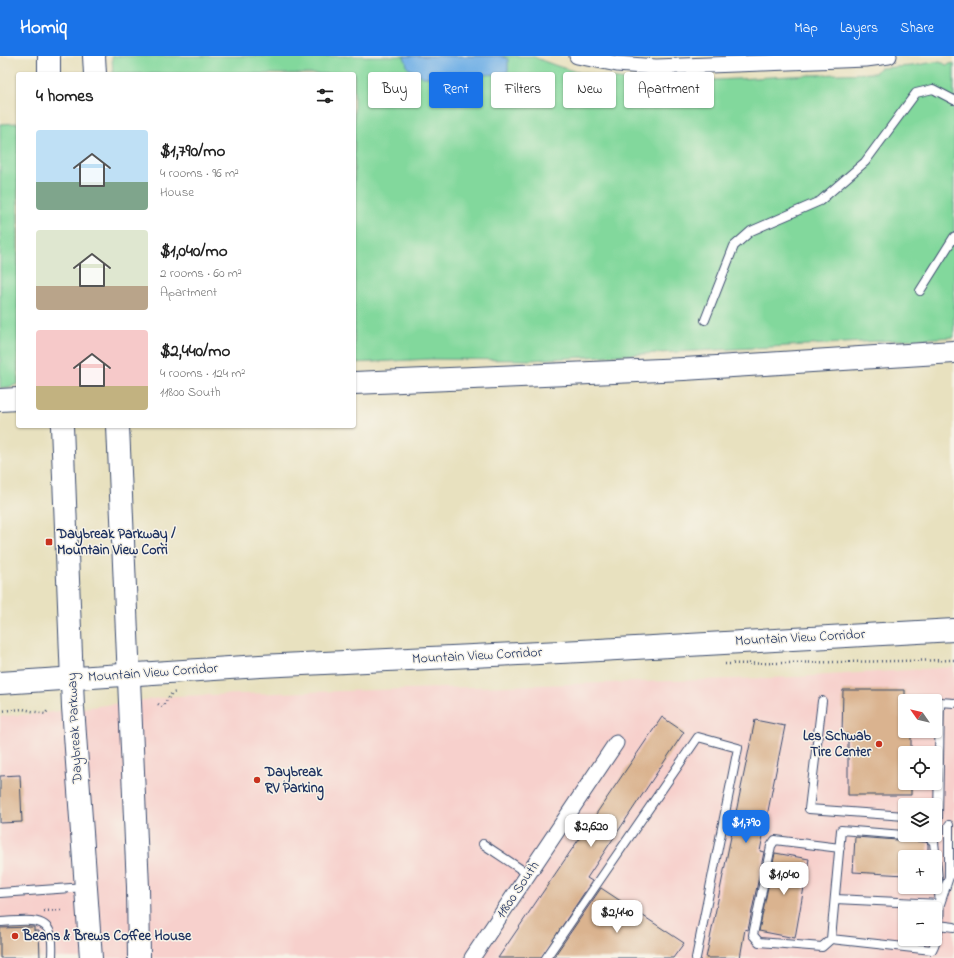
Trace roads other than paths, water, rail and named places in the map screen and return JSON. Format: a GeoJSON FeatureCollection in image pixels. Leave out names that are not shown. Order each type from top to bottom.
{"type":"FeatureCollection","features":[{"type":"Feature","properties":{"kind":"main road"},"geometry":{"type":"LineString","coordinates":[[49,56],[49,72]]}},
{"type":"Feature","properties":{"kind":"main road"},"geometry":{"type":"LineString","coordinates":[[94,56],[95,72]]}},
{"type":"Feature","properties":{"kind":"main road"},"geometry":{"type":"LineString","coordinates":[[356,383],[684,369],[954,352]]}},
{"type":"Feature","properties":{"kind":"main road"},"geometry":{"type":"LineString","coordinates":[[0,400],[16,398]]}},
{"type":"Feature","properties":{"kind":"main road","name":"Daybreak Parkway"},"geometry":{"type":"LineString","coordinates":[[62,428],[72,678],[91,958]]}},
{"type":"Feature","properties":{"kind":"main road"},"geometry":{"type":"LineString","coordinates":[[118,428],[129,674],[139,958]]}},
{"type":"Feature","properties":{"kind":"main road","name":"Mountain View Corridor"},"geometry":{"type":"LineString","coordinates":[[0,683],[129,674],[954,630]]}},
{"type":"Feature","properties":{"kind":"street"},"geometry":{"type":"LineString","coordinates":[[577,56],[596,61],[636,66],[688,66],[762,59],[866,59],[889,56]]}},
{"type":"Feature","properties":{"kind":"street","name":"11800 South"},"geometry":{"type":"LineString","coordinates":[[472,958],[616,743]]}},
{"type":"Feature","properties":{"kind":"lane"},"geometry":{"type":"LineString","coordinates":[[705,320],[734,246],[751,231],[820,202],[865,162],[916,93],[933,89],[954,100]]}},
{"type":"Feature","properties":{"kind":"lane"},"geometry":{"type":"LineString","coordinates":[[920,291],[954,237]]}},
{"type":"Feature","properties":{"kind":"lane"},"geometry":{"type":"LineString","coordinates":[[822,701],[809,809],[898,815]]}},
{"type":"Feature","properties":{"kind":"lane"},"geometry":{"type":"LineString","coordinates":[[937,798],[940,702],[954,703]]}},
{"type":"Feature","properties":{"kind":"lane"},"geometry":{"type":"LineString","coordinates":[[546,958],[698,737],[738,748],[696,958]]}},
{"type":"Feature","properties":{"kind":"lane"},"geometry":{"type":"LineString","coordinates":[[941,902],[948,876],[951,827],[942,822]]}},
{"type":"Feature","properties":{"kind":"lane"},"geometry":{"type":"LineString","coordinates":[[840,848],[775,840],[771,846],[753,935],[759,942],[822,947],[831,939],[840,848],[841,830],[928,837],[934,842],[940,902]]}},
{"type":"Feature","properties":{"kind":"lane"},"geometry":{"type":"LineString","coordinates":[[483,844],[528,874]]}},
{"type":"Feature","properties":{"kind":"lane"},"geometry":{"type":"LineString","coordinates":[[0,893],[85,887]]}},
{"type":"Feature","properties":{"kind":"lane"},"geometry":{"type":"LineString","coordinates":[[835,899],[898,902]]}},
{"type":"Feature","properties":{"kind":"lane"},"geometry":{"type":"LineString","coordinates":[[0,922],[43,922],[47,926],[51,935],[52,958]]}},
{"type":"Feature","properties":{"kind":"lane"},"geometry":{"type":"LineString","coordinates":[[942,926],[954,927]]}},
{"type":"Feature","properties":{"kind":"lane"},"geometry":{"type":"LineString","coordinates":[[831,939],[932,950],[934,946]]}},
{"type":"Feature","properties":{"kind":"water"},"geometry":{"type":"Polygon","coordinates":[[[404,56],[501,56],[508,59],[508,71],[491,72],[491,74],[483,75],[483,72],[429,72],[429,77],[423,77],[421,76],[421,72],[415,72],[408,68],[404,56]]]}},
{"type":"Feature","properties":{"kind":"place","name":"Daybreak Parkway / Mountain View Corri"},"geometry":{"type":"Point","coordinates":[49,542]}},
{"type":"Feature","properties":{"kind":"place","name":"Les Schwab Tire Center"},"geometry":{"type":"Point","coordinates":[879,744]}},
{"type":"Feature","properties":{"kind":"place","name":"Daybreak RV Parking"},"geometry":{"type":"Point","coordinates":[257,780]}},
{"type":"Feature","properties":{"kind":"place","name":"Beans & Brews Coffee House"},"geometry":{"type":"Point","coordinates":[15,936]}}]}
